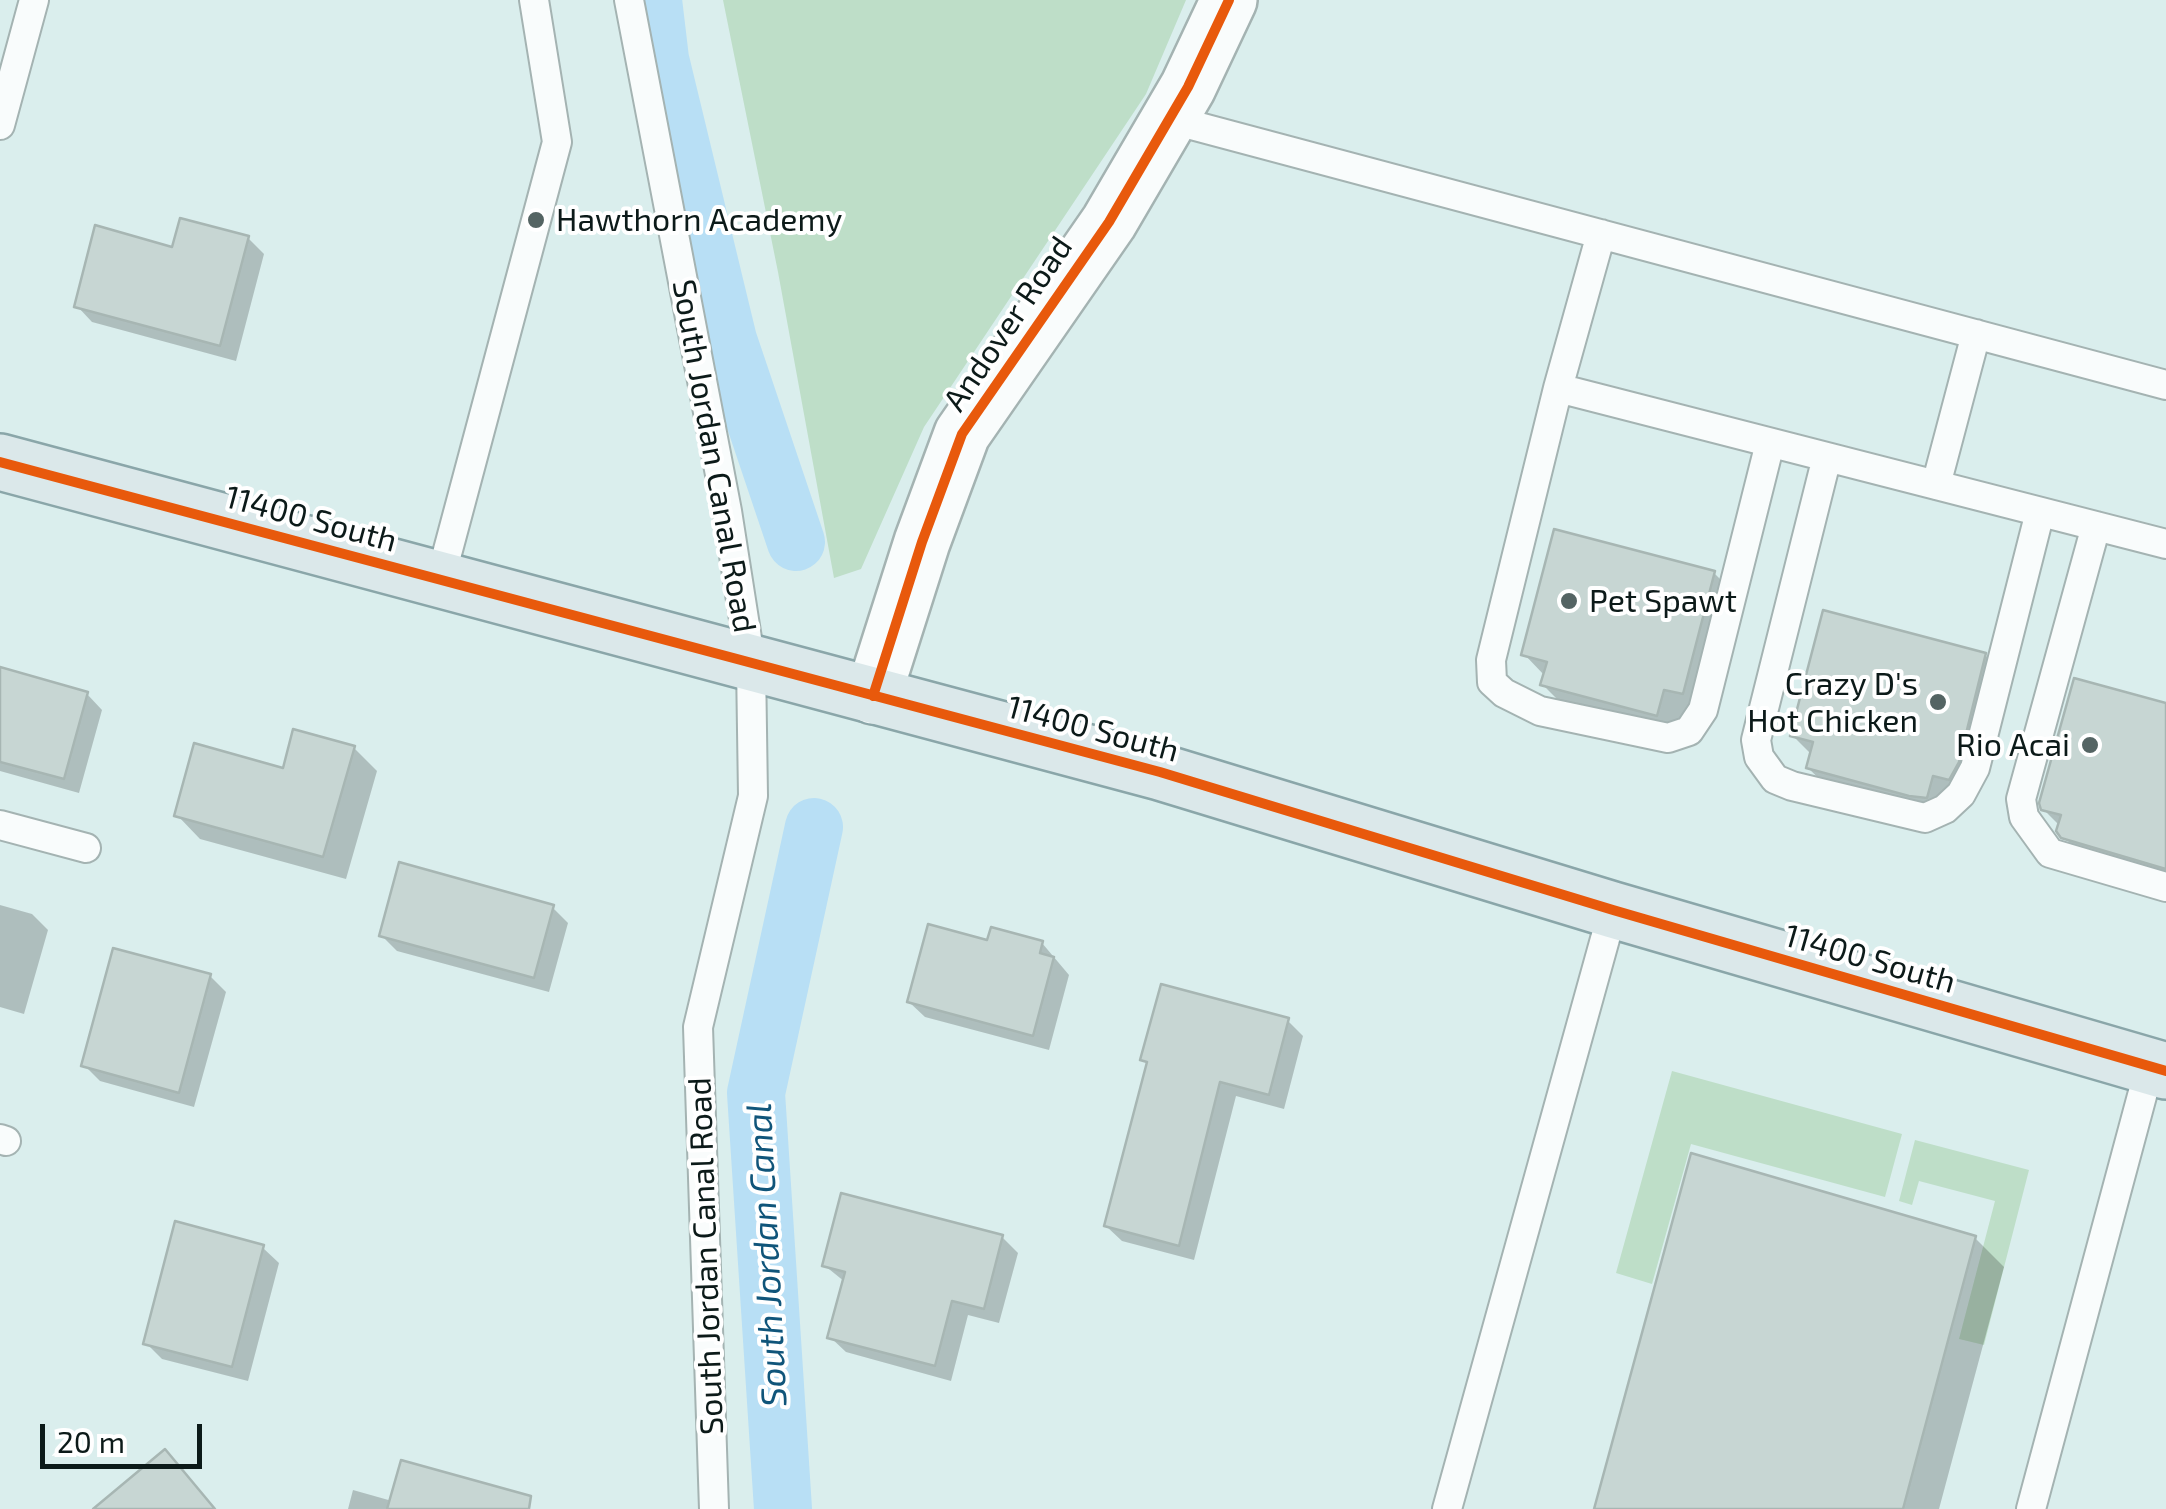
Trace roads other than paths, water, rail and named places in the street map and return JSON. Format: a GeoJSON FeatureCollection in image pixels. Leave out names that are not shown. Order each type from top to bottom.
{"type":"FeatureCollection","features":[{"type":"Feature","properties":{"kind":"main road","name":"11400 South"},"geometry":{"type":"LineString","coordinates":[[0,462],[1160,772],[1613,910],[2158,1068]]}},
{"type":"Feature","properties":{"kind":"street","name":"Andover Road"},"geometry":{"type":"LineString","coordinates":[[874,696],[922,542],[962,434],[1109,222],[1188,87],[1230,0]]}},
{"type":"Feature","properties":{"kind":"lane"},"geometry":{"type":"LineString","coordinates":[[0,124],[10,46],[34,0]]}},
{"type":"Feature","properties":{"kind":"lane"},"geometry":{"type":"LineString","coordinates":[[440,580],[557,142],[534,0]]}},
{"type":"Feature","properties":{"kind":"lane","name":"South Jordan Canal Road"},"geometry":{"type":"LineString","coordinates":[[629,0],[727,511],[751,664],[753,796],[698,1027],[714,1509]]}},
{"type":"Feature","properties":{"kind":"lane"},"geometry":{"type":"LineString","coordinates":[[1169,118],[2166,385]]}},
{"type":"Feature","properties":{"kind":"lane"},"geometry":{"type":"LineString","coordinates":[[1601,234],[1558,388],[1491,660],[1492,682],[1540,712],[1668,738],[1690,731],[1703,710],[1770,442]]}},
{"type":"Feature","properties":{"kind":"lane"},"geometry":{"type":"LineString","coordinates":[[1936,485],[1976,334]]}},
{"type":"Feature","properties":{"kind":"lane"},"geometry":{"type":"LineString","coordinates":[[1558,388],[2166,544]]}},
{"type":"Feature","properties":{"kind":"lane"},"geometry":{"type":"LineString","coordinates":[[1827,457],[1756,740],[1759,757],[1775,779],[1792,786],[1925,818],[1944,810],[1961,794],[1975,768],[2040,512]]}},
{"type":"Feature","properties":{"kind":"lane"},"geometry":{"type":"LineString","coordinates":[[2096,526],[2021,799],[2024,817],[2050,854],[2166,887]]}},
{"type":"Feature","properties":{"kind":"lane"},"geometry":{"type":"LineString","coordinates":[[0,825],[86,848]]}},
{"type":"Feature","properties":{"kind":"lane"},"geometry":{"type":"LineString","coordinates":[[1447,1509],[1613,910]]}},
{"type":"Feature","properties":{"kind":"lane"},"geometry":{"type":"LineString","coordinates":[[2031,1509],[2158,1068]]}},
{"type":"Feature","properties":{"kind":"waterway","name":"South Jordan Canal"},"geometry":{"type":"LineString","coordinates":[[653,0],[660,59],[728,340],[796,542]]}},
{"type":"Feature","properties":{"kind":"waterway","name":"South Jordan Canal"},"geometry":{"type":"LineString","coordinates":[[783,1509],[756,1093],[814,827]]}},
{"type":"Feature","properties":{"kind":"place","name":"Hawthorn Academy"},"geometry":{"type":"Point","coordinates":[536,220]}},
{"type":"Feature","properties":{"kind":"place","name":"Pet Spawt"},"geometry":{"type":"Point","coordinates":[1569,601]}},
{"type":"Feature","properties":{"kind":"place","name":"Crazy D's Hot Chicken"},"geometry":{"type":"Point","coordinates":[1938,702]}},
{"type":"Feature","properties":{"kind":"place","name":"Rio Acai"},"geometry":{"type":"Point","coordinates":[2090,745]}}]}
